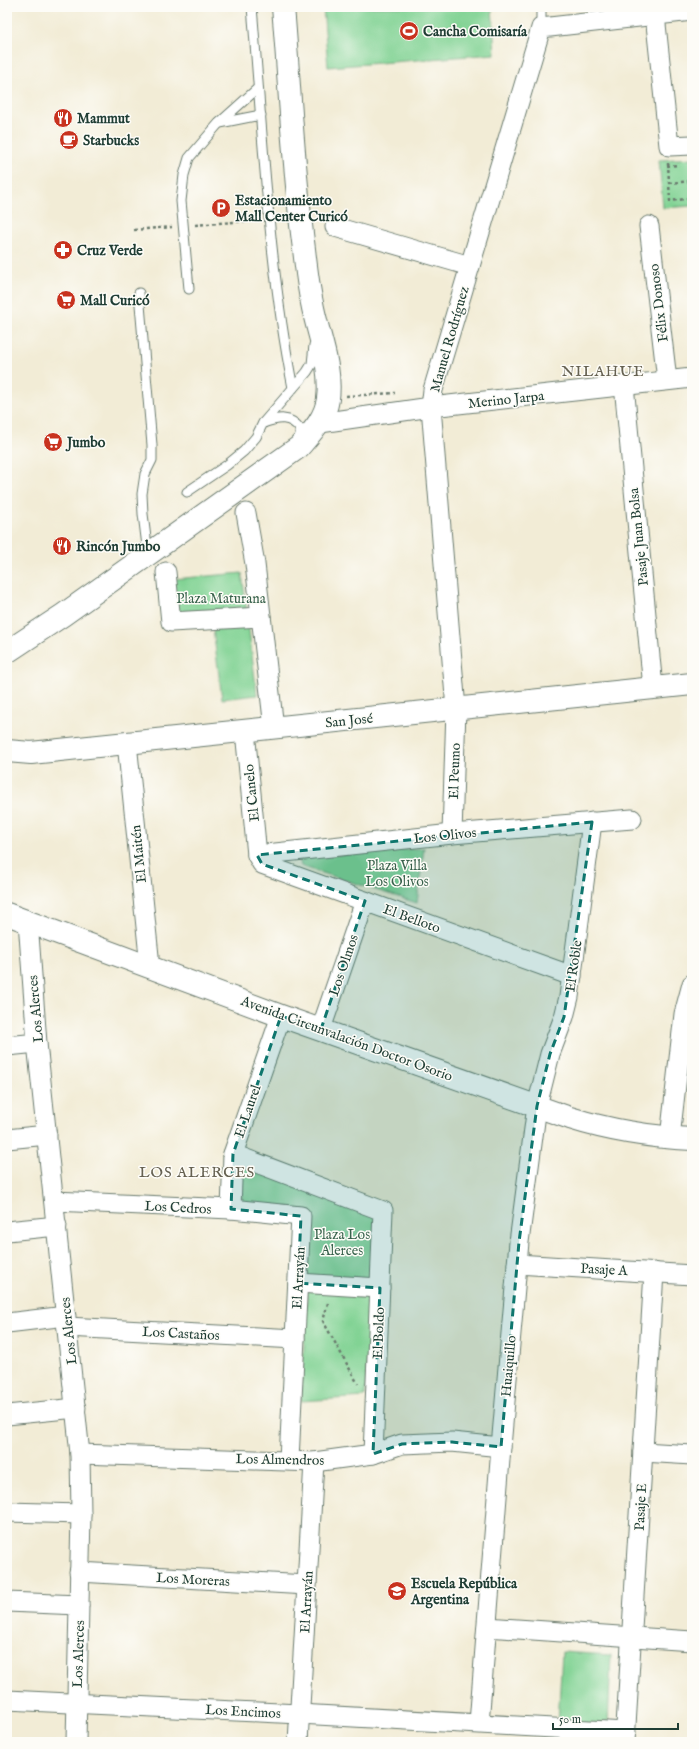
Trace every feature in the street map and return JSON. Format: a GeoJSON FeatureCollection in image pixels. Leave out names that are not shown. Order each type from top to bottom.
{"type":"FeatureCollection","features":[{"type":"Feature","properties":{"kind":"main road"},"geometry":{"type":"LineString","coordinates":[[7,652],[148,556],[299,447],[320,423],[325,412],[328,398],[327,365],[324,344],[312,304],[300,217],[283,7]]}},
{"type":"Feature","properties":{"kind":"main road","name":"San José"},"geometry":{"type":"LineString","coordinates":[[7,751],[31,753],[692,684]]}},
{"type":"Feature","properties":{"kind":"main road","name":"Avenida Circunvalación Doctor Osorio"},"geometry":{"type":"LineString","coordinates":[[7,914],[281,1016],[570,1118],[613,1130],[639,1135],[692,1139]]}},
{"type":"Feature","properties":{"kind":"street"},"geometry":{"type":"LineString","coordinates":[[541,28],[692,11]]}},
{"type":"Feature","properties":{"kind":"street"},"geometry":{"type":"LineString","coordinates":[[655,15],[669,146],[692,145]]}},
{"type":"Feature","properties":{"kind":"street","name":"Manuel Rodríguez"},"geometry":{"type":"LineString","coordinates":[[456,709],[431,407],[433,390],[541,28]]}},
{"type":"Feature","properties":{"kind":"street","name":"Félix Donoso"},"geometry":{"type":"LineString","coordinates":[[649,226],[667,380]]}},
{"type":"Feature","properties":{"kind":"street"},"geometry":{"type":"LineString","coordinates":[[335,227],[470,266]]}},
{"type":"Feature","properties":{"kind":"street","name":"Merino Jarpa"},"geometry":{"type":"LineString","coordinates":[[320,423],[431,407],[692,378]]}},
{"type":"Feature","properties":{"kind":"street","name":"Pasaje Juan Bolsa"},"geometry":{"type":"LineString","coordinates":[[624,385],[653,688]]}},
{"type":"Feature","properties":{"kind":"street"},"geometry":{"type":"LineString","coordinates":[[246,513],[255,564],[274,728]]}},
{"type":"Feature","properties":{"kind":"street"},"geometry":{"type":"LineString","coordinates":[[166,572],[171,622],[261,617]]}},
{"type":"Feature","properties":{"kind":"street","name":"El Peumo"},"geometry":{"type":"LineString","coordinates":[[452,834],[456,709]]}},
{"type":"Feature","properties":{"kind":"street","name":"El Canelo"},"geometry":{"type":"LineString","coordinates":[[245,731],[257,854]]}},
{"type":"Feature","properties":{"kind":"street","name":"El Maitén"},"geometry":{"type":"LineString","coordinates":[[127,743],[149,956],[147,965]]}},
{"type":"Feature","properties":{"kind":"street","name":"Los Olivos"},"geometry":{"type":"LineString","coordinates":[[257,854],[452,834],[632,819]]}},
{"type":"Feature","properties":{"kind":"street","name":"El Roble"},"geometry":{"type":"LineString","coordinates":[[537,1106],[550,1054],[564,1017],[572,976],[592,822]]}},
{"type":"Feature","properties":{"kind":"street","name":"El Belloto"},"geometry":{"type":"LineString","coordinates":[[257,854],[262,864],[572,976]]}},
{"type":"Feature","properties":{"kind":"street","name":"Los Olmos"},"geometry":{"type":"LineString","coordinates":[[321,1029],[365,902]]}},
{"type":"Feature","properties":{"kind":"street","name":"Los Alerces"},"geometry":{"type":"LineString","coordinates":[[28,921],[37,1043],[80,1454],[81,1514],[76,1742]]}},
{"type":"Feature","properties":{"kind":"street"},"geometry":{"type":"LineString","coordinates":[[670,1138],[684,1014],[691,994]]}},
{"type":"Feature","properties":{"kind":"street","name":"El Laurel"},"geometry":{"type":"LineString","coordinates":[[231,1209],[233,1154],[281,1016]]}},
{"type":"Feature","properties":{"kind":"street"},"geometry":{"type":"LineString","coordinates":[[7,1046],[37,1043]]}},
{"type":"Feature","properties":{"kind":"street","name":"Huaiquillo"},"geometry":{"type":"LineString","coordinates":[[480,1723],[500,1447],[516,1264],[537,1106]]}},
{"type":"Feature","properties":{"kind":"street"},"geometry":{"type":"LineString","coordinates":[[7,1139],[47,1135]]}},
{"type":"Feature","properties":{"kind":"street","name":"El Boldo"},"geometry":{"type":"LineString","coordinates":[[233,1154],[383,1211],[373,1454]]}},
{"type":"Feature","properties":{"kind":"street","name":"Los Cedros"},"geometry":{"type":"LineString","coordinates":[[54,1201],[231,1209],[301,1216]]}},
{"type":"Feature","properties":{"kind":"street","name":"El Arrayán"},"geometry":{"type":"LineString","coordinates":[[289,1460],[301,1216]]}},
{"type":"Feature","properties":{"kind":"street"},"geometry":{"type":"LineString","coordinates":[[7,1231],[57,1226]]}},
{"type":"Feature","properties":{"kind":"street","name":"Pasaje A"},"geometry":{"type":"LineString","coordinates":[[516,1264],[692,1275]]}},
{"type":"Feature","properties":{"kind":"street","name":"Pasaje E"},"geometry":{"type":"LineString","coordinates":[[626,1737],[654,1272]]}},
{"type":"Feature","properties":{"kind":"street"},"geometry":{"type":"LineString","coordinates":[[298,1283],[380,1288]]}},
{"type":"Feature","properties":{"kind":"street","name":"Los Castaños"},"geometry":{"type":"LineString","coordinates":[[7,1323],[67,1321],[295,1340]]}},
{"type":"Feature","properties":{"kind":"street"},"geometry":{"type":"LineString","coordinates":[[7,1415],[76,1408]]}},
{"type":"Feature","properties":{"kind":"street","name":"Los Almendros"},"geometry":{"type":"LineString","coordinates":[[80,1454],[314,1462],[373,1454],[402,1444],[452,1442],[500,1447]]}},
{"type":"Feature","properties":{"kind":"street"},"geometry":{"type":"LineString","coordinates":[[643,1452],[692,1455]]}},
{"type":"Feature","properties":{"kind":"street","name":"El Arrayán"},"geometry":{"type":"LineString","coordinates":[[298,1742],[314,1462]]}},
{"type":"Feature","properties":{"kind":"street"},"geometry":{"type":"LineString","coordinates":[[7,1512],[81,1514]]}},
{"type":"Feature","properties":{"kind":"street","name":"Los Moreras"},"geometry":{"type":"LineString","coordinates":[[80,1572],[307,1585]]}},
{"type":"Feature","properties":{"kind":"street"},"geometry":{"type":"LineString","coordinates":[[7,1602],[79,1605]]}},
{"type":"Feature","properties":{"kind":"street"},"geometry":{"type":"LineString","coordinates":[[487,1627],[692,1641]]}},
{"type":"Feature","properties":{"kind":"street","name":"Los Encimos"},"geometry":{"type":"LineString","coordinates":[[7,1700],[480,1723],[626,1737]]}},
{"type":"Feature","properties":{"kind":"lane"},"geometry":{"type":"LineString","coordinates":[[252,7],[270,220],[282,321],[293,388]]}},
{"type":"Feature","properties":{"kind":"lane"},"geometry":{"type":"LineString","coordinates":[[541,7],[541,28]]}},
{"type":"Feature","properties":{"kind":"lane"},"geometry":{"type":"LineString","coordinates":[[189,289],[182,226],[181,201],[184,175],[190,158],[219,123],[258,88]]}},
{"type":"Feature","properties":{"kind":"lane"},"geometry":{"type":"LineString","coordinates":[[219,123],[261,115]]}},
{"type":"Feature","properties":{"kind":"lane"},"geometry":{"type":"LineString","coordinates":[[139,293],[152,445],[152,460],[145,474],[142,494],[148,556]]}},
{"type":"Feature","properties":{"kind":"lane"},"geometry":{"type":"LineString","coordinates":[[187,492],[244,451],[256,437],[263,423],[312,364],[314,349],[312,304]]}},
{"type":"Feature","properties":{"kind":"lane"},"geometry":{"type":"LineString","coordinates":[[263,423],[283,418],[296,424],[300,429],[299,447]]}},
{"type":"Feature","properties":{"kind":"path"},"geometry":{"type":"LineString","coordinates":[[669,146],[668,166],[670,201],[692,198]]}},
{"type":"Feature","properties":{"kind":"path"},"geometry":{"type":"LineString","coordinates":[[669,182],[692,181]]}},
{"type":"Feature","properties":{"kind":"path"},"geometry":{"type":"LineString","coordinates":[[134,230],[270,220]]}},
{"type":"Feature","properties":{"kind":"path"},"geometry":{"type":"LineString","coordinates":[[328,398],[396,392]]}},
{"type":"Feature","properties":{"kind":"path"},"geometry":{"type":"LineString","coordinates":[[332,1286],[323,1321],[365,1397],[375,1402]]}},
{"type":"Feature","properties":{"kind":"highlighted area"},"geometry":{"type":"Polygon","coordinates":[[[592,822],[564,1017],[550,1054],[537,1106],[519,1242],[501,1447],[452,1442],[402,1444],[373,1454],[380,1288],[298,1283],[301,1216],[231,1209],[233,1154],[281,1016],[321,1029],[365,901],[262,864],[257,855],[592,822]]]}},
{"type":"Feature","properties":{"kind":"green space","name":"Cancha Comisaría"},"geometry":{"type":"Polygon","coordinates":[[[323,7],[492,7],[495,54],[328,67],[323,7]]]}},
{"type":"Feature","properties":{"kind":"green space"},"geometry":{"type":"Polygon","coordinates":[[[692,158],[692,206],[663,208],[659,160],[692,158]]]}},
{"type":"Feature","properties":{"kind":"green space","name":"Plaza Maturana"},"geometry":{"type":"Polygon","coordinates":[[[242,573],[257,695],[222,699],[212,621],[177,623],[173,579],[242,573]]]}},
{"type":"Feature","properties":{"kind":"green space","name":"Plaza Villa Los Olivos"},"geometry":{"type":"Polygon","coordinates":[[[424,848],[417,903],[301,866],[299,858],[424,848]]]}},
{"type":"Feature","properties":{"kind":"green space","name":"Plaza Los Alerces"},"geometry":{"type":"Polygon","coordinates":[[[241,1164],[376,1214],[365,1397],[301,1401],[311,1214],[242,1202],[241,1164]]]}},
{"type":"Feature","properties":{"kind":"green space"},"geometry":{"type":"Polygon","coordinates":[[[562,1652],[611,1655],[608,1726],[558,1723],[562,1652]]]}},
{"type":"Feature","properties":{"kind":"place","name":"Cancha Comisaría"},"geometry":{"type":"Point","coordinates":[409,31]}},
{"type":"Feature","properties":{"kind":"place","name":"Mammut"},"geometry":{"type":"Point","coordinates":[63,118]}},
{"type":"Feature","properties":{"kind":"place","name":"Starbucks"},"geometry":{"type":"Point","coordinates":[69,140]}},
{"type":"Feature","properties":{"kind":"place","name":"Estacionamiento Mall Center Curicó"},"geometry":{"type":"Point","coordinates":[221,208]}},
{"type":"Feature","properties":{"kind":"place","name":"Cruz Verde"},"geometry":{"type":"Point","coordinates":[63,250]}},
{"type":"Feature","properties":{"kind":"place","name":"Mall Curicó"},"geometry":{"type":"Point","coordinates":[66,300]}},
{"type":"Feature","properties":{"kind":"place","name":"Jumbo"},"geometry":{"type":"Point","coordinates":[53,442]}},
{"type":"Feature","properties":{"kind":"place","name":"Rincón Jumbo"},"geometry":{"type":"Point","coordinates":[62,546]}},
{"type":"Feature","properties":{"kind":"place","name":"Escuela República Argentina"},"geometry":{"type":"Point","coordinates":[397,1591]}},
{"type":"Feature","properties":{"kind":"district","name":"NILAHUE"},"geometry":{"type":"Point","coordinates":[603,371]}},
{"type":"Feature","properties":{"kind":"district","name":"LOS ALERCES"},"geometry":{"type":"Point","coordinates":[197,1172]}}]}
